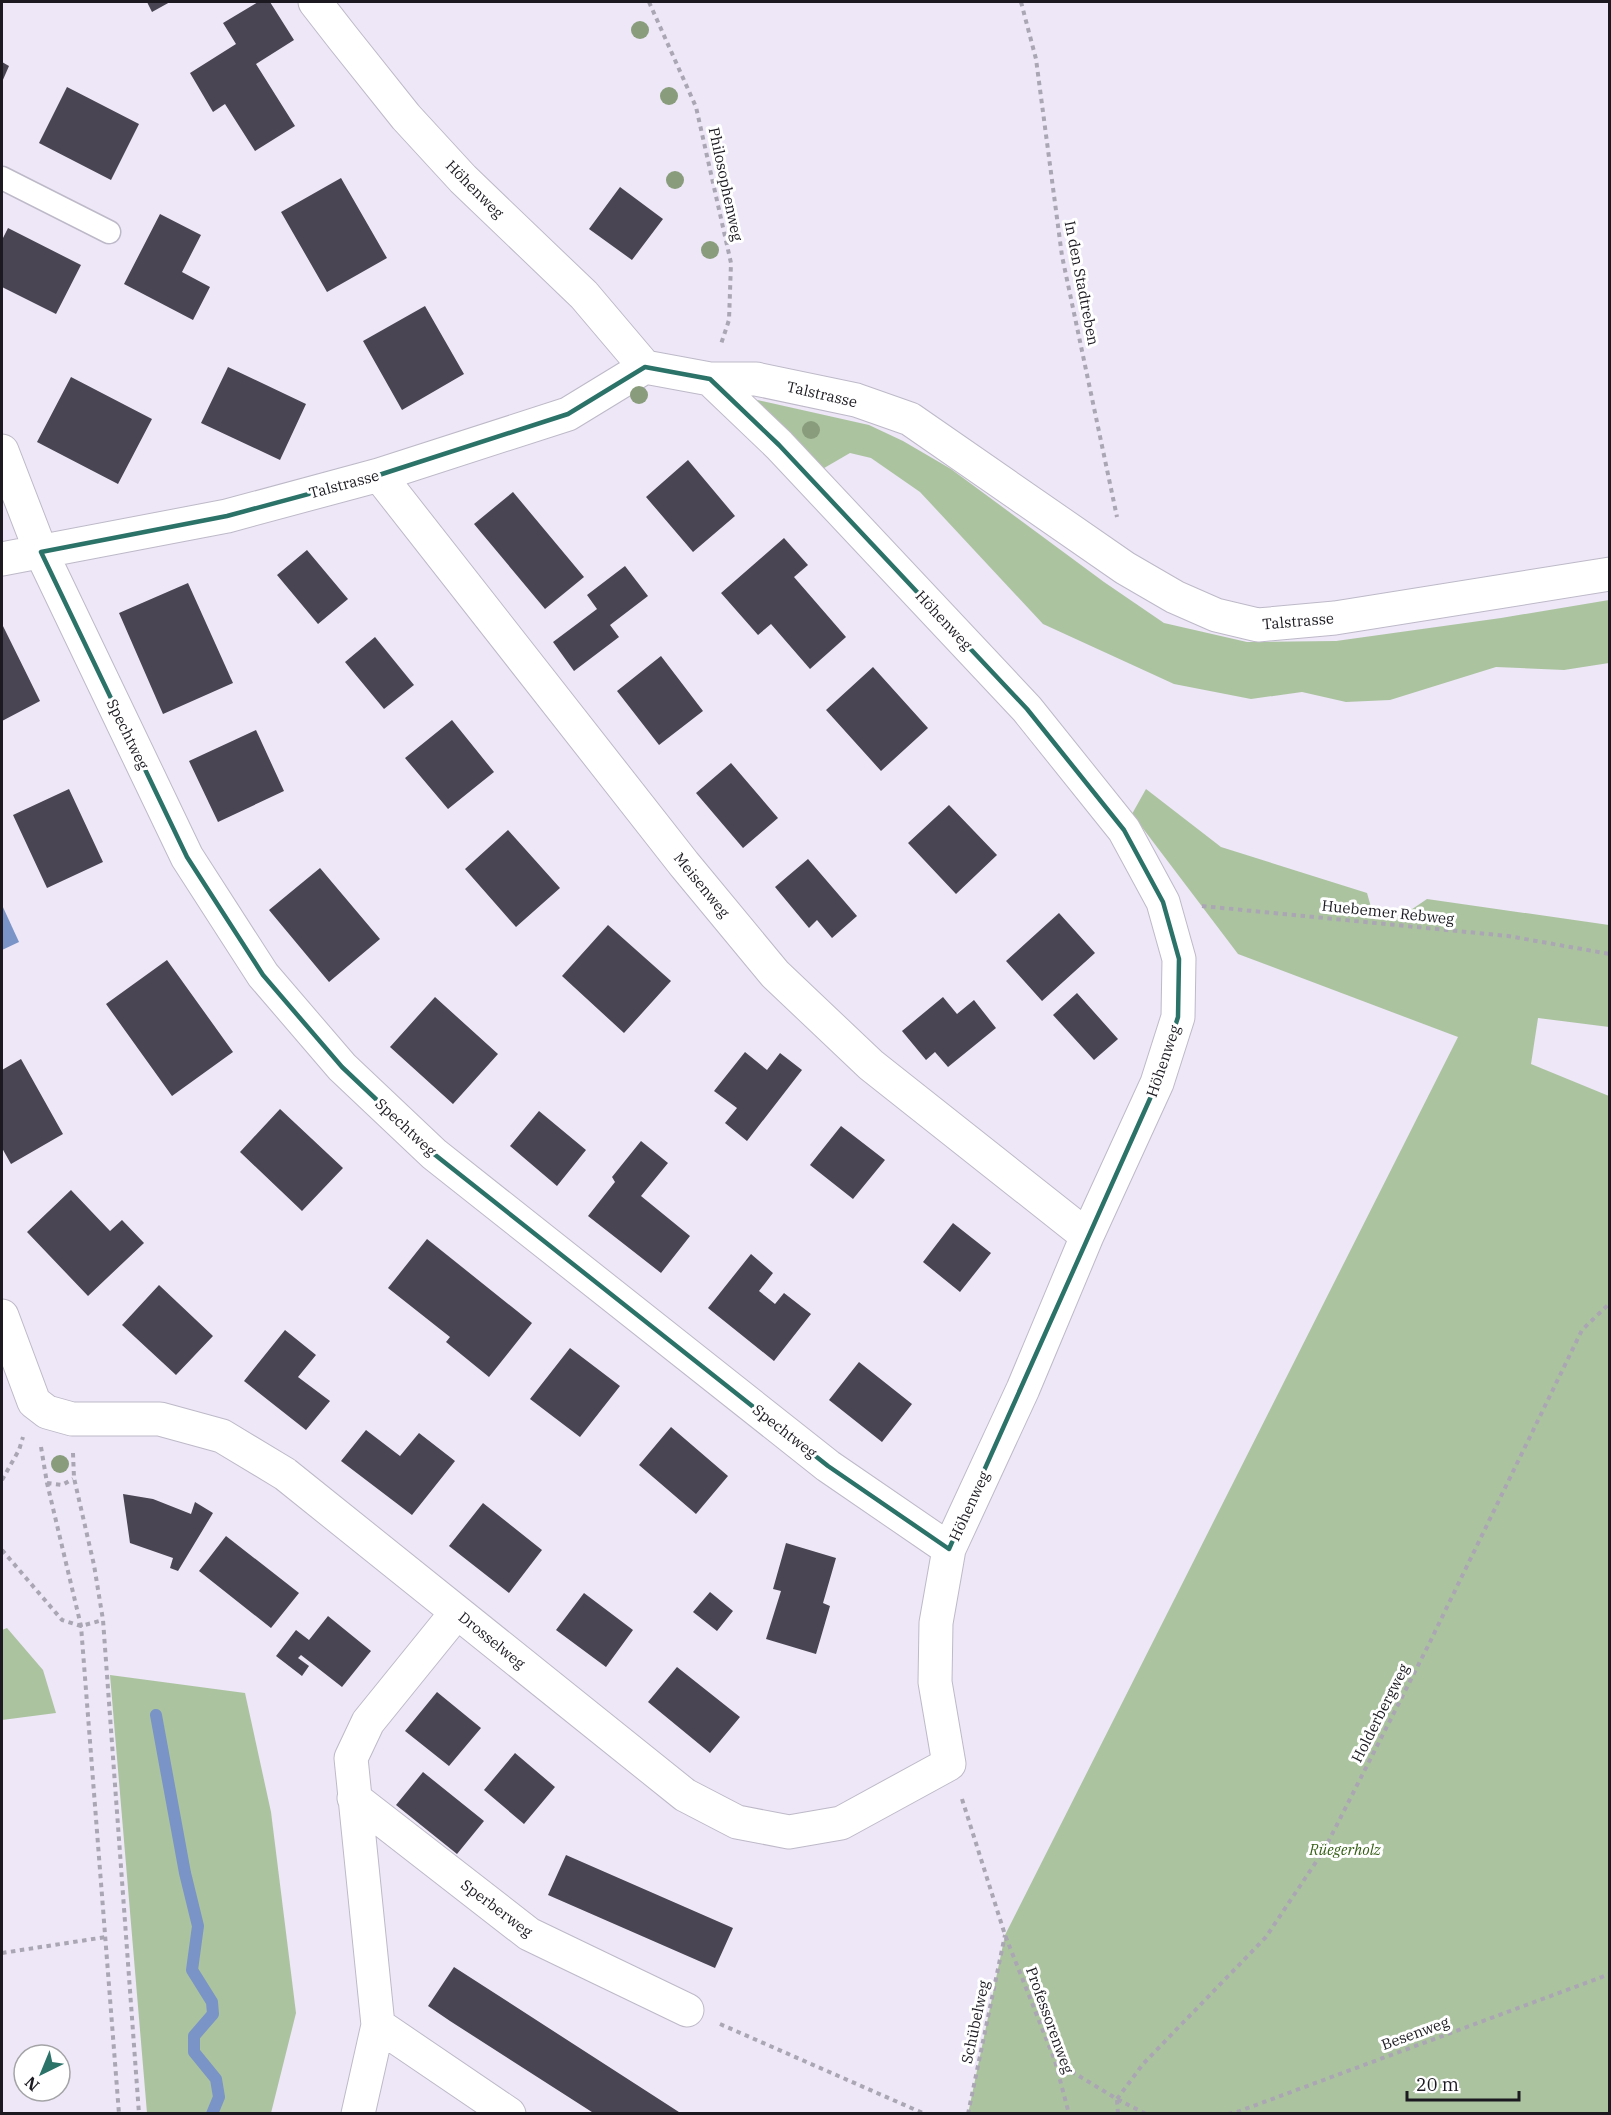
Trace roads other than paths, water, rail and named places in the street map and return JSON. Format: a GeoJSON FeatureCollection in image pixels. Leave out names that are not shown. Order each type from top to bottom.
{"type":"FeatureCollection","features":[{"type":"Feature","properties":{"kind":"street","name":"Höhenweg"},"geometry":{"type":"LineString","coordinates":[[315,2],[406,117],[463,179],[584,295],[645,368]]}},
{"type":"Feature","properties":{"kind":"street","name":"Talstrasse"},"geometry":{"type":"LineString","coordinates":[[2,559],[227,516],[379,475],[568,414],[645,368],[710,379],[756,379],[856,400],[910,419],[1125,568],[1175,597],[1216,615],[1258,625],[1335,618],[1610,574]]}},
{"type":"Feature","properties":{"kind":"street","name":"Höhenweg"},"geometry":{"type":"LineString","coordinates":[[710,379],[779,445],[1027,709],[1124,830],[1163,902],[1179,959],[1178,1017],[1157,1083],[1088,1236],[1023,1389],[949,1549],[936,1623],[935,1682],[949,1764]]}},
{"type":"Feature","properties":{"kind":"street","name":"Spechtweg"},"geometry":{"type":"LineString","coordinates":[[2,451],[40,552],[187,857],[263,975],[342,1067],[434,1154],[828,1466],[949,1549]]}},
{"type":"Feature","properties":{"kind":"street","name":"Meisenweg"},"geometry":{"type":"LineString","coordinates":[[379,475],[684,864],[776,974],[871,1065],[1088,1236]]}},
{"type":"Feature","properties":{"kind":"street","name":"Drosselweg"},"geometry":{"type":"LineString","coordinates":[[2,1316],[34,1402],[47,1412],[72,1419],[160,1419],[222,1436],[285,1474],[685,1795],[737,1822],[789,1832],[841,1823],[949,1764]]}},
{"type":"Feature","properties":{"kind":"street"},"geometry":{"type":"LineString","coordinates":[[358,2114],[378,2025],[351,1758],[368,1722],[457,1612]]}},
{"type":"Feature","properties":{"kind":"street","name":"Sperberweg"},"geometry":{"type":"LineString","coordinates":[[354,1798],[529,1934],[687,2010]]}},
{"type":"Feature","properties":{"kind":"street"},"geometry":{"type":"LineString","coordinates":[[378,2025],[509,2114]]}},
{"type":"Feature","properties":{"kind":"lane"},"geometry":{"type":"LineString","coordinates":[[2,178],[109,232]]}},
{"type":"Feature","properties":{"kind":"water"},"geometry":{"type":"Polygon","coordinates":[[[2,905],[19,942],[2,950],[2,905]]]}},
{"type":"Feature","properties":{"kind":"waterway"},"geometry":{"type":"LineString","coordinates":[[156,1715],[185,1873],[198,1926],[192,1970],[212,2002],[213,2014],[194,2036],[194,2052],[216,2079],[219,2097],[212,2114]]}},
{"type":"Feature","properties":{"kind":"park label","name":"Rüegerholz"},"geometry":{"type":"Point","coordinates":[1345,1849]}}]}
